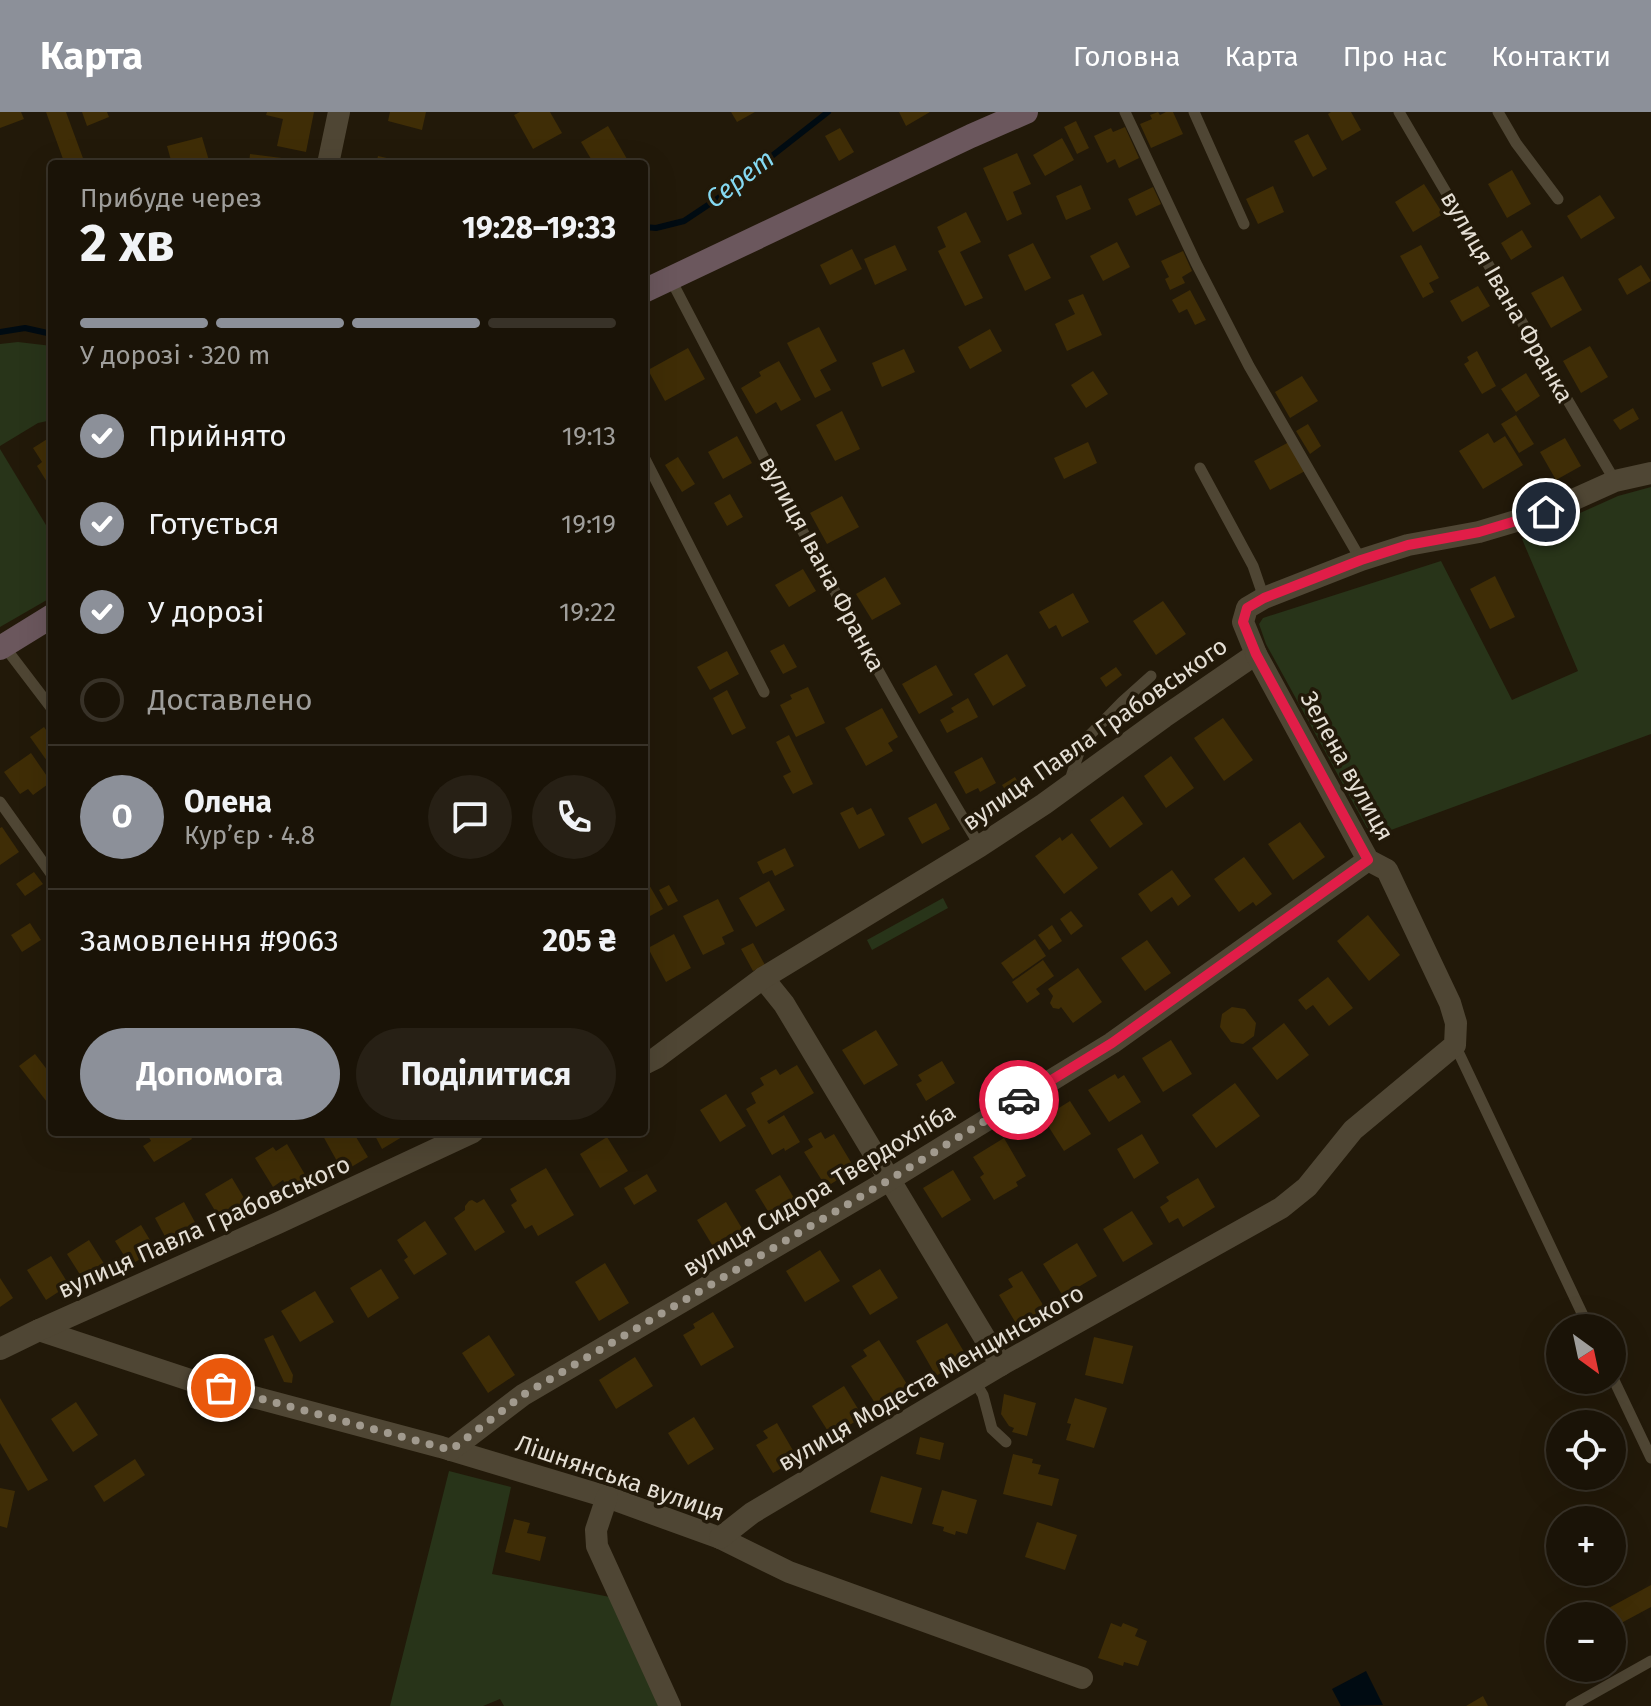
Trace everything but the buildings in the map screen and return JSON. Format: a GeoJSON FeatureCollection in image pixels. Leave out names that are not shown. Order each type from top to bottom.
{"type":"FeatureCollection","features":[{"type":"Feature","properties":{"kind":"main road"},"geometry":{"type":"LineString","coordinates":[[648,289],[1026,112]]}},
{"type":"Feature","properties":{"kind":"main road"},"geometry":{"type":"LineString","coordinates":[[2,646],[48,618]]}},
{"type":"Feature","properties":{"kind":"street"},"geometry":{"type":"LineString","coordinates":[[329,160],[339,112]]}},
{"type":"Feature","properties":{"kind":"street"},"geometry":{"type":"LineString","coordinates":[[1264,598],[1361,560],[1408,545],[1479,532],[1546,512],[1615,481],[1651,473]]}},
{"type":"Feature","properties":{"kind":"street","name":"вулиця Павла Грабовського"},"geometry":{"type":"LineString","coordinates":[[648,1062],[763,978],[980,846],[1256,654],[1243,622],[1247,608],[1264,598]]}},
{"type":"Feature","properties":{"kind":"street","name":"Зелена вулиця"},"geometry":{"type":"LineString","coordinates":[[1256,654],[1368,860],[1387,870],[1450,1003],[1456,1023],[1455,1045]]}},
{"type":"Feature","properties":{"kind":"street","name":"вулиця Сидора Твердохліба"},"geometry":{"type":"LineString","coordinates":[[451,1450],[523,1395],[889,1180],[1112,1043],[1368,860]]}},
{"type":"Feature","properties":{"kind":"street"},"geometry":{"type":"LineString","coordinates":[[763,978],[784,1004],[1001,1365]]}},
{"type":"Feature","properties":{"kind":"street","name":"вулиця Модеста Менцинського"},"geometry":{"type":"LineString","coordinates":[[720,1538],[752,1513],[974,1380],[1281,1208],[1307,1187],[1353,1130],[1455,1045]]}},
{"type":"Feature","properties":{"kind":"street","name":"вулиця Павла Грабовського"},"geometry":{"type":"LineString","coordinates":[[0,1349],[464,1136]]}},
{"type":"Feature","properties":{"kind":"street","name":"Лішнянська вулиця"},"geometry":{"type":"LineString","coordinates":[[39,1330],[193,1381],[451,1450],[607,1497],[720,1538],[789,1572],[1082,1678]]}},
{"type":"Feature","properties":{"kind":"street"},"geometry":{"type":"LineString","coordinates":[[607,1497],[596,1530],[597,1546],[670,1706]]}},
{"type":"Feature","properties":{"kind":"lane"},"geometry":{"type":"LineString","coordinates":[[1125,112],[1196,263],[1249,366],[1361,560]]}},
{"type":"Feature","properties":{"kind":"lane"},"geometry":{"type":"LineString","coordinates":[[1194,112],[1244,224]]}},
{"type":"Feature","properties":{"kind":"lane","name":"вулиця Івана Франка"},"geometry":{"type":"LineString","coordinates":[[1399,112],[1615,481]]}},
{"type":"Feature","properties":{"kind":"lane"},"geometry":{"type":"LineString","coordinates":[[1498,112],[1516,143],[1558,199]]}},
{"type":"Feature","properties":{"kind":"lane","name":"вулиця Івана Франка"},"geometry":{"type":"LineString","coordinates":[[670,278],[921,748],[980,846]]}},
{"type":"Feature","properties":{"kind":"lane"},"geometry":{"type":"LineString","coordinates":[[648,465],[764,692]]}},
{"type":"Feature","properties":{"kind":"lane"},"geometry":{"type":"LineString","coordinates":[[1200,468],[1253,566],[1264,598]]}},
{"type":"Feature","properties":{"kind":"lane"},"geometry":{"type":"LineString","coordinates":[[2,646],[48,704]]}},
{"type":"Feature","properties":{"kind":"lane"},"geometry":{"type":"LineString","coordinates":[[1068,786],[1082,743],[1151,676]]}},
{"type":"Feature","properties":{"kind":"lane"},"geometry":{"type":"LineString","coordinates":[[0,802],[48,869]]}},
{"type":"Feature","properties":{"kind":"lane"},"geometry":{"type":"LineString","coordinates":[[1455,1045],[1582,1314]]}},
{"type":"Feature","properties":{"kind":"lane"},"geometry":{"type":"LineString","coordinates":[[974,1380],[986,1404],[992,1429],[1006,1442]]}},
{"type":"Feature","properties":{"kind":"lane"},"geometry":{"type":"LineString","coordinates":[[1621,1394],[1651,1458]]}},
{"type":"Feature","properties":{"kind":"lane"},"geometry":{"type":"LineString","coordinates":[[1571,1706],[1651,1661]]}},
{"type":"Feature","properties":{"kind":"green space"},"geometry":{"type":"Polygon","coordinates":[[[18,342],[48,346],[48,421],[38,423],[0,446],[0,344],[18,342]]]}},
{"type":"Feature","properties":{"kind":"green space"},"geometry":{"type":"Polygon","coordinates":[[[0,449],[48,528],[48,599],[0,627],[0,449]]]}},
{"type":"Feature","properties":{"kind":"green space"},"geometry":{"type":"Polygon","coordinates":[[[1651,487],[1651,734],[1372,837],[1266,644],[1259,624],[1263,618],[1441,561],[1512,700],[1578,671],[1522,539],[1618,496],[1651,487]]]}},
{"type":"Feature","properties":{"kind":"green space"},"geometry":{"type":"Polygon","coordinates":[[[943,898],[948,908],[872,950],[867,940],[943,898]]]}},
{"type":"Feature","properties":{"kind":"green space"},"geometry":{"type":"Polygon","coordinates":[[[449,1471],[511,1487],[492,1574],[610,1597],[661,1706],[504,1706],[500,1699],[483,1706],[390,1706],[449,1471]]]}},
{"type":"Feature","properties":{"kind":"shaded area"},"geometry":{"type":"Polygon","coordinates":[[[1366,1671],[1383,1705],[1341,1706],[1332,1689],[1366,1671]]]}},
{"type":"Feature","properties":{"kind":"waterway","name":"Серет"},"geometry":{"type":"LineString","coordinates":[[648,227],[684,221],[828,112]]}},
{"type":"Feature","properties":{"kind":"waterway","name":"Серет"},"geometry":{"type":"LineString","coordinates":[[0,332],[25,328],[48,333]]}},
{"type":"Feature","properties":{"kind":"way so far"},"geometry":{"type":"LineString","coordinates":[[221,1388],[451,1450],[523,1395],[1019,1100]]}},
{"type":"Feature","properties":{"kind":"route"},"geometry":{"type":"LineString","coordinates":[[1019,1100],[1112,1043],[1368,860],[1256,654],[1243,622],[1247,608],[1264,598],[1361,560],[1408,545],[1479,532],[1546,512]]}}]}
